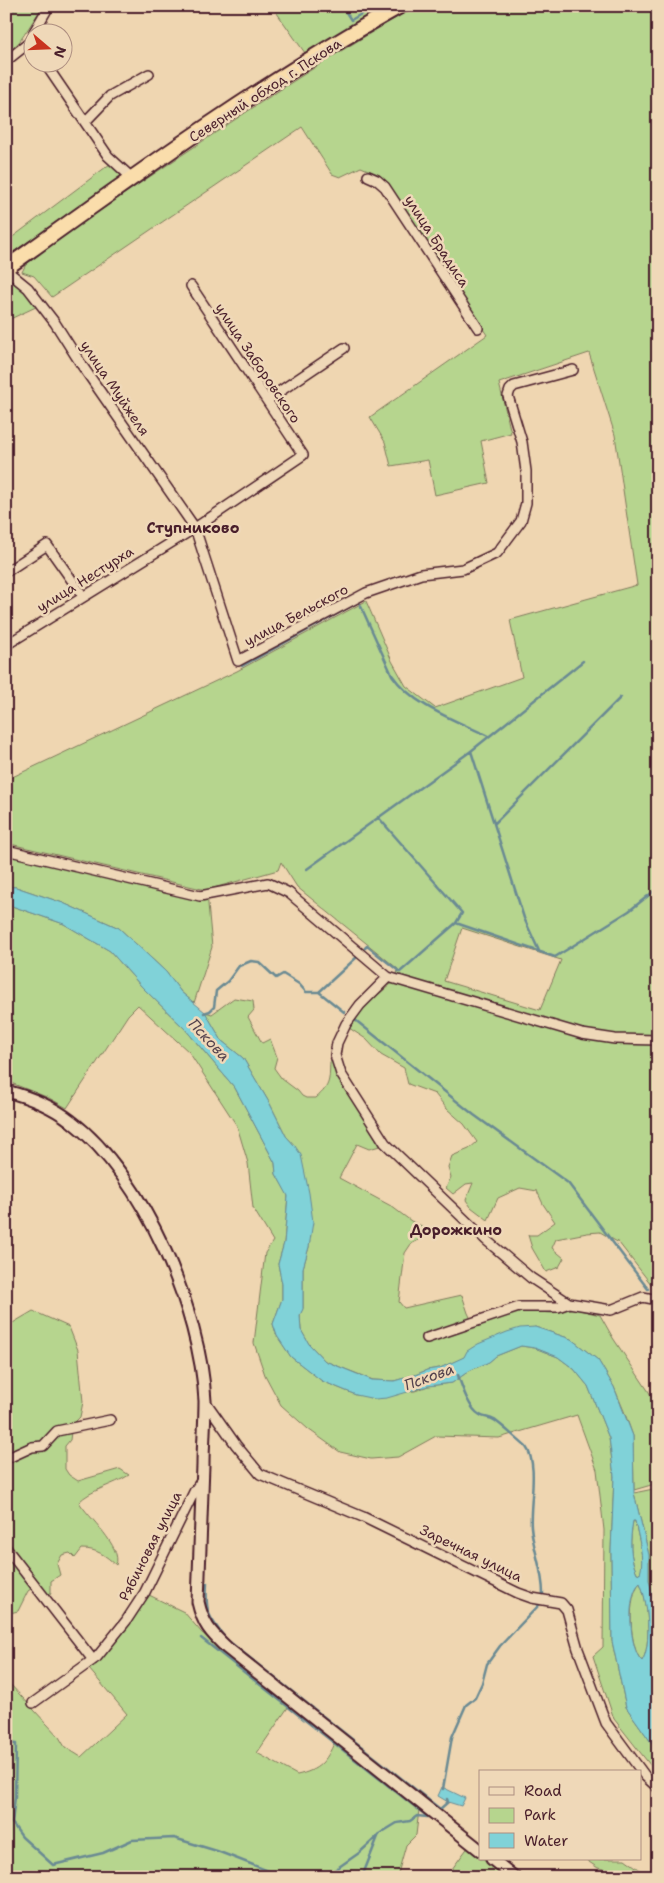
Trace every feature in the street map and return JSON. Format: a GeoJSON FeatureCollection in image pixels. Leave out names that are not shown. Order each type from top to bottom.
{"type":"FeatureCollection","features":[{"type":"Feature","properties":{"kind":"highway","name":"Северный обход г. Пскова"},"geometry":{"type":"LineString","coordinates":[[6,269],[132,178],[238,105],[361,28],[400,6]]}},
{"type":"Feature","properties":{"kind":"street"},"geometry":{"type":"LineString","coordinates":[[41,22],[49,6]]}},
{"type":"Feature","properties":{"kind":"street"},"geometry":{"type":"LineString","coordinates":[[6,61],[22,47]]}},
{"type":"Feature","properties":{"kind":"street"},"geometry":{"type":"LineString","coordinates":[[51,72],[108,156],[132,178]]}},
{"type":"Feature","properties":{"kind":"street"},"geometry":{"type":"LineString","coordinates":[[85,122],[110,96],[149,74]]}},
{"type":"Feature","properties":{"kind":"street","name":"улица Брадиса"},"geometry":{"type":"LineString","coordinates":[[368,176],[385,187],[478,328]]}},
{"type":"Feature","properties":{"kind":"street","name":"улица Муйжеля"},"geometry":{"type":"LineString","coordinates":[[6,269],[28,288],[56,323],[81,364],[195,528]]}},
{"type":"Feature","properties":{"kind":"street","name":"улица Заборовского"},"geometry":{"type":"LineString","coordinates":[[191,286],[303,455]]}},
{"type":"Feature","properties":{"kind":"street"},"geometry":{"type":"LineString","coordinates":[[267,400],[344,348]]}},
{"type":"Feature","properties":{"kind":"street","name":"улица Бельского"},"geometry":{"type":"LineString","coordinates":[[195,528],[238,661],[366,593],[421,574],[463,569],[497,553],[521,521],[526,503],[524,456],[522,442],[508,396],[510,390],[514,386],[574,370]]}},
{"type":"Feature","properties":{"kind":"street","name":"улица Нестурха"},"geometry":{"type":"LineString","coordinates":[[6,645],[195,528],[303,455]]}},
{"type":"Feature","properties":{"kind":"street"},"geometry":{"type":"LineString","coordinates":[[6,572],[46,545],[83,596]]}},
{"type":"Feature","properties":{"kind":"street"},"geometry":{"type":"LineString","coordinates":[[6,850],[200,896],[268,883],[289,893],[388,977],[582,1034],[615,1039],[658,1040]]}},
{"type":"Feature","properties":{"kind":"street"},"geometry":{"type":"LineString","coordinates":[[388,977],[360,1005],[346,1024],[340,1035],[335,1055],[341,1074],[385,1143],[486,1240],[532,1278],[569,1303],[611,1310],[643,1297],[658,1300]]}},
{"type":"Feature","properties":{"kind":"street","name":"Заречная улица"},"geometry":{"type":"LineString","coordinates":[[6,1091],[50,1107],[72,1122],[104,1152],[123,1177],[145,1212],[176,1274],[191,1318],[204,1400],[198,1602],[202,1619],[210,1632],[227,1648],[479,1849]]}},
{"type":"Feature","properties":{"kind":"street"},"geometry":{"type":"LineString","coordinates":[[427,1338],[519,1307],[558,1307],[569,1303]]}},
{"type":"Feature","properties":{"kind":"street","name":"Заречная улица"},"geometry":{"type":"LineString","coordinates":[[204,1400],[236,1446],[260,1474],[362,1517],[518,1593],[532,1598],[561,1603],[567,1610],[578,1649],[606,1723],[641,1770]]}},
{"type":"Feature","properties":{"kind":"street"},"geometry":{"type":"LineString","coordinates":[[6,1459],[32,1447],[43,1446],[57,1431],[110,1420]]}},
{"type":"Feature","properties":{"kind":"street","name":"Рябиновая улица"},"geometry":{"type":"LineString","coordinates":[[33,1703],[98,1657],[126,1621],[145,1592],[195,1490],[202,1480]]}},
{"type":"Feature","properties":{"kind":"street"},"geometry":{"type":"LineString","coordinates":[[6,1548],[93,1660]]}},
{"type":"Feature","properties":{"kind":"street","name":"Заречная улица"},"geometry":{"type":"LineString","coordinates":[[642,1772],[658,1788]]}},
{"type":"Feature","properties":{"kind":"street"},"geometry":{"type":"LineString","coordinates":[[493,1860],[514,1877]]}},
{"type":"Feature","properties":{"kind":"green space"},"geometry":{"type":"Polygon","coordinates":[[[6,6],[43,6],[32,22],[22,22],[22,38],[6,56],[6,6]]]}},
{"type":"Feature","properties":{"kind":"green space"},"geometry":{"type":"Polygon","coordinates":[[[272,6],[386,6],[305,53],[272,6]]]}},
{"type":"Feature","properties":{"kind":"green space"},"geometry":{"type":"Polygon","coordinates":[[[417,6],[658,6],[658,1293],[619,1243],[600,1232],[556,1239],[552,1248],[564,1258],[559,1267],[546,1272],[532,1248],[528,1235],[537,1235],[555,1222],[537,1191],[520,1188],[498,1198],[488,1220],[471,1207],[466,1200],[473,1183],[466,1184],[453,1194],[446,1188],[451,1177],[448,1167],[452,1156],[469,1149],[477,1142],[464,1124],[447,1109],[435,1094],[408,1084],[404,1068],[381,1055],[366,1039],[349,1028],[368,1003],[396,980],[398,969],[297,887],[281,862],[278,870],[206,890],[6,843],[6,780],[237,671],[366,601],[392,661],[406,686],[435,708],[522,677],[510,620],[637,585],[615,435],[589,353],[499,383],[511,433],[481,441],[489,483],[435,495],[428,460],[391,466],[385,442],[370,417],[487,335],[380,175],[361,167],[340,177],[332,174],[302,127],[52,297],[34,276],[22,272],[26,264],[136,186],[282,88],[417,6]],[[462,928],[444,981],[540,1010],[561,960],[462,928]]]}},
{"type":"Feature","properties":{"kind":"green space"},"geometry":{"type":"Polygon","coordinates":[[[110,164],[123,175],[6,257],[6,242],[110,164]]]}},
{"type":"Feature","properties":{"kind":"green space"},"geometry":{"type":"Polygon","coordinates":[[[10,279],[25,289],[38,306],[6,321],[6,281],[10,279]]]}},
{"type":"Feature","properties":{"kind":"green space"},"geometry":{"type":"Polygon","coordinates":[[[6,852],[207,893],[212,947],[194,1003],[181,992],[166,972],[119,928],[63,903],[16,887],[6,886],[6,852]]]}},
{"type":"Feature","properties":{"kind":"green space"},"geometry":{"type":"Polygon","coordinates":[[[6,904],[64,924],[110,951],[142,987],[185,1029],[235,1088],[275,1163],[276,1174],[288,1195],[284,1243],[278,1264],[282,1284],[282,1299],[273,1324],[277,1336],[291,1357],[322,1381],[356,1395],[415,1391],[428,1386],[452,1383],[496,1356],[521,1346],[535,1348],[558,1357],[574,1369],[588,1386],[609,1438],[614,1476],[611,1551],[612,1641],[626,1707],[658,1752],[658,1775],[614,1719],[593,1656],[603,1647],[604,1530],[597,1470],[577,1415],[499,1438],[436,1436],[398,1457],[371,1459],[340,1452],[308,1429],[281,1405],[265,1375],[254,1343],[265,1253],[273,1241],[253,1208],[248,1163],[237,1126],[189,1052],[138,1005],[128,1015],[67,1108],[49,1098],[6,1081],[6,904]]]}},
{"type":"Feature","properties":{"kind":"green space"},"geometry":{"type":"Polygon","coordinates":[[[234,998],[253,1001],[254,1010],[248,1017],[262,1043],[270,1039],[277,1057],[274,1068],[282,1079],[302,1096],[316,1098],[327,1086],[332,1059],[338,1076],[380,1146],[369,1149],[357,1144],[339,1178],[391,1206],[411,1221],[426,1228],[430,1234],[411,1244],[405,1253],[399,1302],[404,1308],[462,1295],[474,1325],[520,1311],[553,1313],[572,1308],[600,1315],[658,1409],[658,1483],[634,1490],[633,1436],[614,1387],[598,1360],[571,1339],[535,1327],[440,1368],[427,1370],[394,1381],[373,1380],[325,1361],[309,1344],[301,1330],[303,1268],[309,1247],[295,1146],[286,1136],[243,1058],[222,1041],[205,1012],[212,1014],[234,998]]]}},
{"type":"Feature","properties":{"kind":"green space"},"geometry":{"type":"Polygon","coordinates":[[[33,1311],[69,1327],[78,1350],[83,1402],[80,1417],[72,1425],[70,1440],[65,1446],[65,1469],[69,1475],[78,1481],[120,1469],[129,1475],[89,1494],[79,1502],[110,1541],[117,1558],[116,1565],[92,1550],[82,1549],[75,1558],[70,1553],[62,1555],[57,1564],[60,1575],[51,1581],[49,1596],[46,1596],[34,1587],[28,1591],[18,1611],[6,1614],[6,1327],[33,1311]]]}},
{"type":"Feature","properties":{"kind":"green space"},"geometry":{"type":"Polygon","coordinates":[[[658,1488],[658,1690],[652,1682],[652,1660],[657,1633],[655,1606],[649,1580],[649,1555],[634,1493],[658,1488]]]}},
{"type":"Feature","properties":{"kind":"green space"},"geometry":{"type":"Polygon","coordinates":[[[633,1521],[635,1521],[642,1554],[641,1574],[637,1573],[634,1567],[631,1554],[633,1521]]]}},
{"type":"Feature","properties":{"kind":"green space"},"geometry":{"type":"Polygon","coordinates":[[[640,1583],[643,1590],[648,1622],[647,1645],[642,1661],[634,1645],[631,1622],[633,1599],[640,1583]]]}},
{"type":"Feature","properties":{"kind":"green space"},"geometry":{"type":"Polygon","coordinates":[[[147,1594],[184,1612],[202,1633],[291,1703],[257,1753],[297,1775],[311,1771],[321,1764],[335,1741],[419,1810],[416,1835],[406,1845],[397,1877],[6,1877],[6,1685],[9,1683],[59,1737],[65,1747],[81,1757],[127,1714],[89,1669],[121,1632],[147,1594]]]}},
{"type":"Feature","properties":{"kind":"green space"},"geometry":{"type":"Polygon","coordinates":[[[469,1846],[479,1854],[479,1860],[487,1860],[508,1877],[446,1877],[469,1846]]]}},
{"type":"Feature","properties":{"kind":"green space"},"geometry":{"type":"Polygon","coordinates":[[[589,1860],[626,1860],[646,1874],[658,1872],[658,1877],[627,1877],[620,1873],[598,1868],[589,1860]]]}},
{"type":"Feature","properties":{"kind":"water","name":"Пскова"},"geometry":{"type":"Polygon","coordinates":[[[6,886],[16,887],[63,903],[119,928],[166,972],[181,992],[205,1012],[222,1041],[243,1058],[286,1136],[301,1155],[313,1222],[303,1268],[301,1330],[309,1344],[325,1361],[372,1380],[394,1381],[427,1370],[440,1368],[464,1357],[467,1351],[478,1344],[507,1332],[520,1328],[535,1327],[571,1339],[598,1360],[614,1387],[633,1436],[634,1493],[649,1555],[649,1580],[655,1606],[657,1633],[652,1660],[652,1682],[658,1690],[658,1752],[626,1707],[612,1641],[611,1551],[614,1476],[609,1438],[588,1386],[574,1369],[558,1357],[535,1348],[521,1346],[496,1356],[452,1383],[428,1386],[387,1398],[375,1399],[356,1395],[322,1381],[291,1357],[277,1336],[273,1324],[282,1299],[282,1284],[278,1264],[284,1243],[288,1196],[276,1174],[275,1163],[235,1088],[185,1029],[142,987],[110,951],[64,924],[6,904],[6,886]],[[633,1521],[631,1554],[634,1567],[637,1573],[640,1574],[642,1561],[635,1521],[633,1521]],[[640,1583],[633,1598],[631,1622],[634,1646],[642,1661],[647,1645],[648,1623],[645,1600],[640,1583]]]}},
{"type":"Feature","properties":{"kind":"water"},"geometry":{"type":"Polygon","coordinates":[[[442,1787],[465,1798],[461,1806],[448,1802],[438,1796],[442,1787]]]}},
{"type":"Feature","properties":{"kind":"waterway"},"geometry":{"type":"LineString","coordinates":[[6,20],[15,6]]}},
{"type":"Feature","properties":{"kind":"waterway"},"geometry":{"type":"LineString","coordinates":[[342,6],[351,20],[375,6]]}},
{"type":"Feature","properties":{"kind":"waterway"},"geometry":{"type":"LineString","coordinates":[[242,666],[359,602],[392,675],[401,686],[423,704],[488,736]]}},
{"type":"Feature","properties":{"kind":"waterway"},"geometry":{"type":"LineString","coordinates":[[539,951],[524,918],[471,751],[583,661]]}},
{"type":"Feature","properties":{"kind":"waterway"},"geometry":{"type":"LineString","coordinates":[[495,823],[621,697]]}},
{"type":"Feature","properties":{"kind":"waterway"},"geometry":{"type":"LineString","coordinates":[[307,869],[471,751]]}},
{"type":"Feature","properties":{"kind":"waterway"},"geometry":{"type":"LineString","coordinates":[[378,817],[462,913],[456,923]]}},
{"type":"Feature","properties":{"kind":"waterway"},"geometry":{"type":"LineString","coordinates":[[365,948],[367,946],[400,972],[456,923],[555,957],[629,911],[658,888]]}},
{"type":"Feature","properties":{"kind":"waterway","name":"Пскова"},"geometry":{"type":"LineString","coordinates":[[204,1013],[214,1007],[216,991],[228,981],[239,966],[251,961],[259,962],[276,978],[283,974],[299,984],[306,992],[319,992],[357,957]]}},
{"type":"Feature","properties":{"kind":"waterway"},"geometry":{"type":"LineString","coordinates":[[319,992],[344,1012]]}},
{"type":"Feature","properties":{"kind":"waterway"},"geometry":{"type":"LineString","coordinates":[[354,1019],[474,1115],[568,1183],[648,1289]]}},
{"type":"Feature","properties":{"kind":"waterway","name":"Пскова"},"geometry":{"type":"LineString","coordinates":[[458,1375],[472,1408],[482,1416],[500,1424],[526,1447],[530,1454],[533,1474],[531,1527],[543,1585],[543,1594]]}},
{"type":"Feature","properties":{"kind":"waterway"},"geometry":{"type":"LineString","coordinates":[[207,1583],[207,1608],[209,1614],[226,1639],[440,1809],[448,1802],[447,1799]]}},
{"type":"Feature","properties":{"kind":"waterway"},"geometry":{"type":"LineString","coordinates":[[443,1789],[452,1737],[466,1705],[475,1698],[482,1683],[487,1664],[500,1646],[540,1604]]}},
{"type":"Feature","properties":{"kind":"waterway"},"geometry":{"type":"LineString","coordinates":[[201,1638],[428,1817]]}},
{"type":"Feature","properties":{"kind":"waterway"},"geometry":{"type":"LineString","coordinates":[[6,1743],[16,1744],[15,1797],[12,1823],[22,1837],[53,1865],[103,1853],[132,1840],[174,1838],[217,1851],[284,1877]]}},
{"type":"Feature","properties":{"kind":"waterway"},"geometry":{"type":"LineString","coordinates":[[362,1877],[379,1834],[397,1823],[410,1821],[417,1816],[427,1817]]}},
{"type":"Feature","properties":{"kind":"waterway"},"geometry":{"type":"LineString","coordinates":[[320,1877],[326,1876],[359,1853],[379,1835]]}},
{"type":"Feature","properties":{"kind":"district","name":"Ступниково"},"geometry":{"type":"Point","coordinates":[193,528]}},
{"type":"Feature","properties":{"kind":"district","name":"Дорожкино"},"geometry":{"type":"Point","coordinates":[456,1230]}}]}
